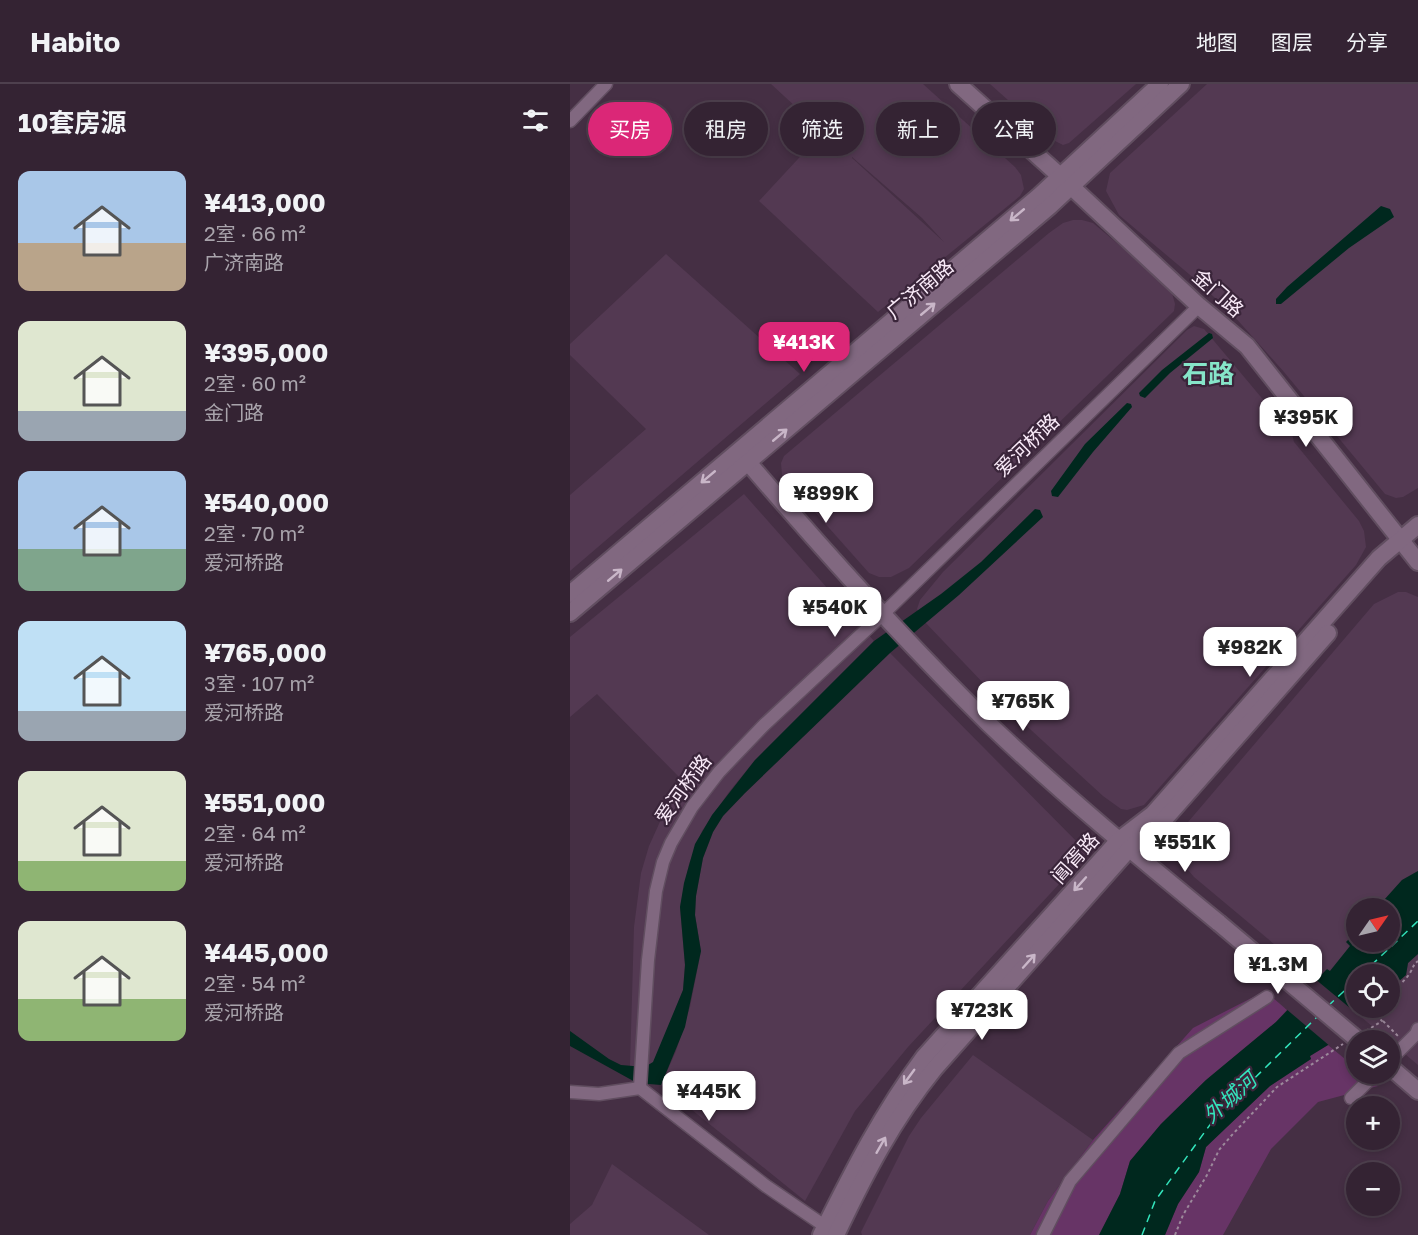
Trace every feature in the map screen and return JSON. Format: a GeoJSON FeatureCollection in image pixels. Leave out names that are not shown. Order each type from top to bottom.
{"type":"FeatureCollection","features":[{"type":"Feature","properties":{"kind":"main road","name":"金门路"},"geometry":{"type":"LineString","coordinates":[[958,84],[1254,354],[1418,562]]}},
{"type":"Feature","properties":{"kind":"main road","name":"广济南路"},"geometry":{"type":"LineString","coordinates":[[1066,181],[1160,84]]}},
{"type":"Feature","properties":{"kind":"main road","name":"广济南路"},"geometry":{"type":"LineString","coordinates":[[570,613],[743,457],[1181,84]]}},
{"type":"Feature","properties":{"kind":"main road","name":"广济南路"},"geometry":{"type":"LineString","coordinates":[[570,594],[743,457]]}},
{"type":"Feature","properties":{"kind":"main road"},"geometry":{"type":"LineString","coordinates":[[743,457],[910,642],[998,732],[1124,845],[1346,1031]]}},
{"type":"Feature","properties":{"kind":"main road","name":"阊胥路"},"geometry":{"type":"LineString","coordinates":[[831,1233],[879,1148],[913,1095],[935,1068],[1124,845],[1171,812],[1386,567],[1401,540],[1418,525]]}},
{"type":"Feature","properties":{"kind":"main road"},"geometry":{"type":"LineString","coordinates":[[1400,1075],[1418,1091]]}},
{"type":"Feature","properties":{"kind":"street"},"geometry":{"type":"LineString","coordinates":[[570,121],[606,84]]}},
{"type":"Feature","properties":{"kind":"street","name":"爱河桥路"},"geometry":{"type":"LineString","coordinates":[[640,1086],[648,960],[656,891],[663,862],[680,826],[703,792],[739,750],[886,616],[1200,306]]}},
{"type":"Feature","properties":{"kind":"street"},"geometry":{"type":"LineString","coordinates":[[1043,1235],[1070,1181],[1179,1053],[1267,997]]}},
{"type":"Feature","properties":{"kind":"street"},"geometry":{"type":"LineString","coordinates":[[1400,1050],[1418,1029]]}},
{"type":"Feature","properties":{"kind":"street"},"geometry":{"type":"LineString","coordinates":[[1353,1096],[1365,1084]]}},
{"type":"Feature","properties":{"kind":"street"},"geometry":{"type":"LineString","coordinates":[[570,1092],[599,1094],[640,1086],[766,1186],[831,1233]]}},
{"type":"Feature","properties":{"kind":"path"},"geometry":{"type":"LineString","coordinates":[[1400,985],[1418,961]]}},
{"type":"Feature","properties":{"kind":"path"},"geometry":{"type":"LineString","coordinates":[[1379,1018],[1406,1044]]}},
{"type":"Feature","properties":{"kind":"path"},"geometry":{"type":"LineString","coordinates":[[1368,1030],[1382,1021]]}},
{"type":"Feature","properties":{"kind":"path"},"geometry":{"type":"LineString","coordinates":[[1175,1235],[1183,1215],[1219,1150],[1231,1136],[1277,1087],[1346,1045]]}},
{"type":"Feature","properties":{"kind":"shaded area"},"geometry":{"type":"Polygon","coordinates":[[[771,84],[923,84],[943,102],[876,102],[876,156],[960,156],[960,117],[972,128],[972,156],[1003,156],[1021,175],[1024,189],[1020,196],[878,312],[759,201],[801,156],[864,156],[864,102],[790,102],[771,84]],[[852,157],[852,158],[944,242],[922,218],[852,157]]]}},
{"type":"Feature","properties":{"kind":"shaded area"},"geometry":{"type":"Polygon","coordinates":[[[990,84],[1136,84],[1069,143],[1063,145],[1056,142],[1056,102],[1010,102],[990,84]]]}},
{"type":"Feature","properties":{"kind":"shaded area"},"geometry":{"type":"Polygon","coordinates":[[[1207,84],[1418,84],[1418,488],[1403,497],[1396,498],[1385,494],[1284,372],[1233,315],[1196,280],[1119,215],[1106,191],[1110,173],[1207,84]]]}},
{"type":"Feature","properties":{"kind":"shaded area"},"geometry":{"type":"Polygon","coordinates":[[[1073,220],[1093,223],[1167,285],[1175,304],[1174,311],[909,568],[891,577],[879,577],[869,573],[782,475],[781,463],[784,456],[1049,233],[1063,223],[1073,220]]]}},
{"type":"Feature","properties":{"kind":"shaded area"},"geometry":{"type":"Polygon","coordinates":[[[666,254],[800,374],[570,571],[570,495],[646,429],[570,355],[570,344],[666,254]]]}},
{"type":"Feature","properties":{"kind":"shaded area"},"geometry":{"type":"Polygon","coordinates":[[[1194,326],[1204,329],[1292,434],[1294,442],[1359,521],[1364,531],[1366,547],[1356,565],[1144,805],[1127,810],[1121,809],[1103,796],[1008,709],[922,619],[917,609],[920,600],[943,572],[1187,330],[1194,326]]]}},
{"type":"Feature","properties":{"kind":"shaded area"},"geometry":{"type":"Polygon","coordinates":[[[744,494],[874,641],[755,760],[702,831],[689,864],[680,907],[685,965],[683,990],[654,1062],[645,1067],[630,1066],[634,927],[641,873],[649,846],[668,804],[686,784],[597,694],[570,717],[570,637],[744,494]]]}},
{"type":"Feature","properties":{"kind":"shaded area"},"geometry":{"type":"Polygon","coordinates":[[[1398,592],[1406,592],[1418,597],[1418,871],[1402,880],[1386,898],[1346,898],[1346,952],[1329,972],[1326,970],[1317,980],[1194,877],[1176,856],[1171,842],[1374,604],[1398,592]]]}},
{"type":"Feature","properties":{"kind":"shaded area"},"geometry":{"type":"Polygon","coordinates":[[[890,653],[1088,853],[908,1047],[855,1111],[805,1201],[661,1085],[676,1051],[690,1007],[701,951],[695,915],[696,896],[703,858],[713,832],[723,816],[745,793],[890,653]]]}},
{"type":"Feature","properties":{"kind":"shaded area"},"geometry":{"type":"Polygon","coordinates":[[[1418,954],[1418,1065],[1400,1050],[1400,1030],[1377,1030],[1362,1018],[1400,1018],[1400,980],[1406,975],[1408,963],[1418,954]]]}},
{"type":"Feature","properties":{"kind":"shaded area"},"geometry":{"type":"Polygon","coordinates":[[[1265,991],[1287,1010],[1276,1022],[1206,1080],[1161,1124],[1130,1161],[1120,1194],[1099,1235],[1030,1235],[1048,1201],[1093,1140],[1193,1028],[1265,991]]]}},
{"type":"Feature","properties":{"kind":"shaded area"},"geometry":{"type":"Polygon","coordinates":[[[1328,1045],[1346,1060],[1346,1084],[1376,1084],[1378,1086],[1318,1102],[1271,1149],[1223,1235],[1165,1235],[1178,1204],[1199,1172],[1206,1147],[1270,1086],[1311,1059],[1310,1056],[1328,1045]]]}},
{"type":"Feature","properties":{"kind":"shaded area"},"geometry":{"type":"Polygon","coordinates":[[[973,1055],[1093,1140],[1048,1201],[1030,1235],[862,1235],[861,1232],[909,1136],[973,1055]]]}},
{"type":"Feature","properties":{"kind":"shaded area"},"geometry":{"type":"Polygon","coordinates":[[[612,1164],[709,1235],[570,1235],[570,1224],[592,1205],[612,1164]]]}},
{"type":"Feature","properties":{"kind":"water"},"geometry":{"type":"Polygon","coordinates":[[[1381,206],[1390,209],[1394,217],[1349,248],[1281,304],[1276,304],[1276,299],[1287,287],[1381,206]]]}},
{"type":"Feature","properties":{"kind":"water"},"geometry":{"type":"Polygon","coordinates":[[[1209,333],[1213,338],[1170,373],[1145,398],[1140,396],[1139,393],[1162,370],[1209,333]]]}},
{"type":"Feature","properties":{"kind":"water"},"geometry":{"type":"Polygon","coordinates":[[[1127,403],[1132,407],[1058,497],[1052,496],[1051,491],[1085,444],[1127,403]]]}},
{"type":"Feature","properties":{"kind":"water"},"geometry":{"type":"Polygon","coordinates":[[[1035,509],[1040,510],[1043,517],[959,595],[890,653],[723,816],[713,832],[703,858],[696,896],[695,915],[701,951],[685,1027],[661,1085],[637,1083],[570,1046],[570,1031],[621,1065],[645,1067],[653,1062],[683,990],[685,965],[680,907],[695,844],[712,815],[755,760],[874,641],[941,594],[981,562],[1035,509]]]}},
{"type":"Feature","properties":{"kind":"water","name":"外城河"},"geometry":{"type":"Polygon","coordinates":[[[1418,871],[1418,954],[1408,963],[1406,975],[1400,980],[1400,964],[1346,964],[1346,1018],[1358,1018],[1328,1045],[1310,1056],[1311,1059],[1270,1086],[1206,1147],[1199,1172],[1178,1204],[1165,1235],[1099,1235],[1120,1194],[1130,1161],[1161,1124],[1206,1080],[1276,1022],[1327,969],[1330,971],[1346,951],[1400,952],[1400,898],[1386,898],[1402,880],[1418,871]]]}},
{"type":"Feature","properties":{"kind":"pier"},"geometry":{"type":"Polygon","coordinates":[[[1314,978],[1346,1005],[1346,1018],[1362,1018],[1349,1030],[1346,1030],[1346,1033],[1331,1047],[1285,1008],[1314,978]]]}},
{"type":"Feature","properties":{"kind":"ferry route"},"geometry":{"type":"LineString","coordinates":[[1373,964],[1418,921]]}},
{"type":"Feature","properties":{"kind":"ferry route"},"geometry":{"type":"LineString","coordinates":[[1328,1006],[1346,989]]}},
{"type":"Feature","properties":{"kind":"ferry route"},"geometry":{"type":"LineString","coordinates":[[1142,1235],[1155,1201],[1217,1115],[1318,1016]]}},
{"type":"Feature","properties":{"kind":"district","name":"石路"},"geometry":{"type":"Point","coordinates":[1208,374]}}]}
